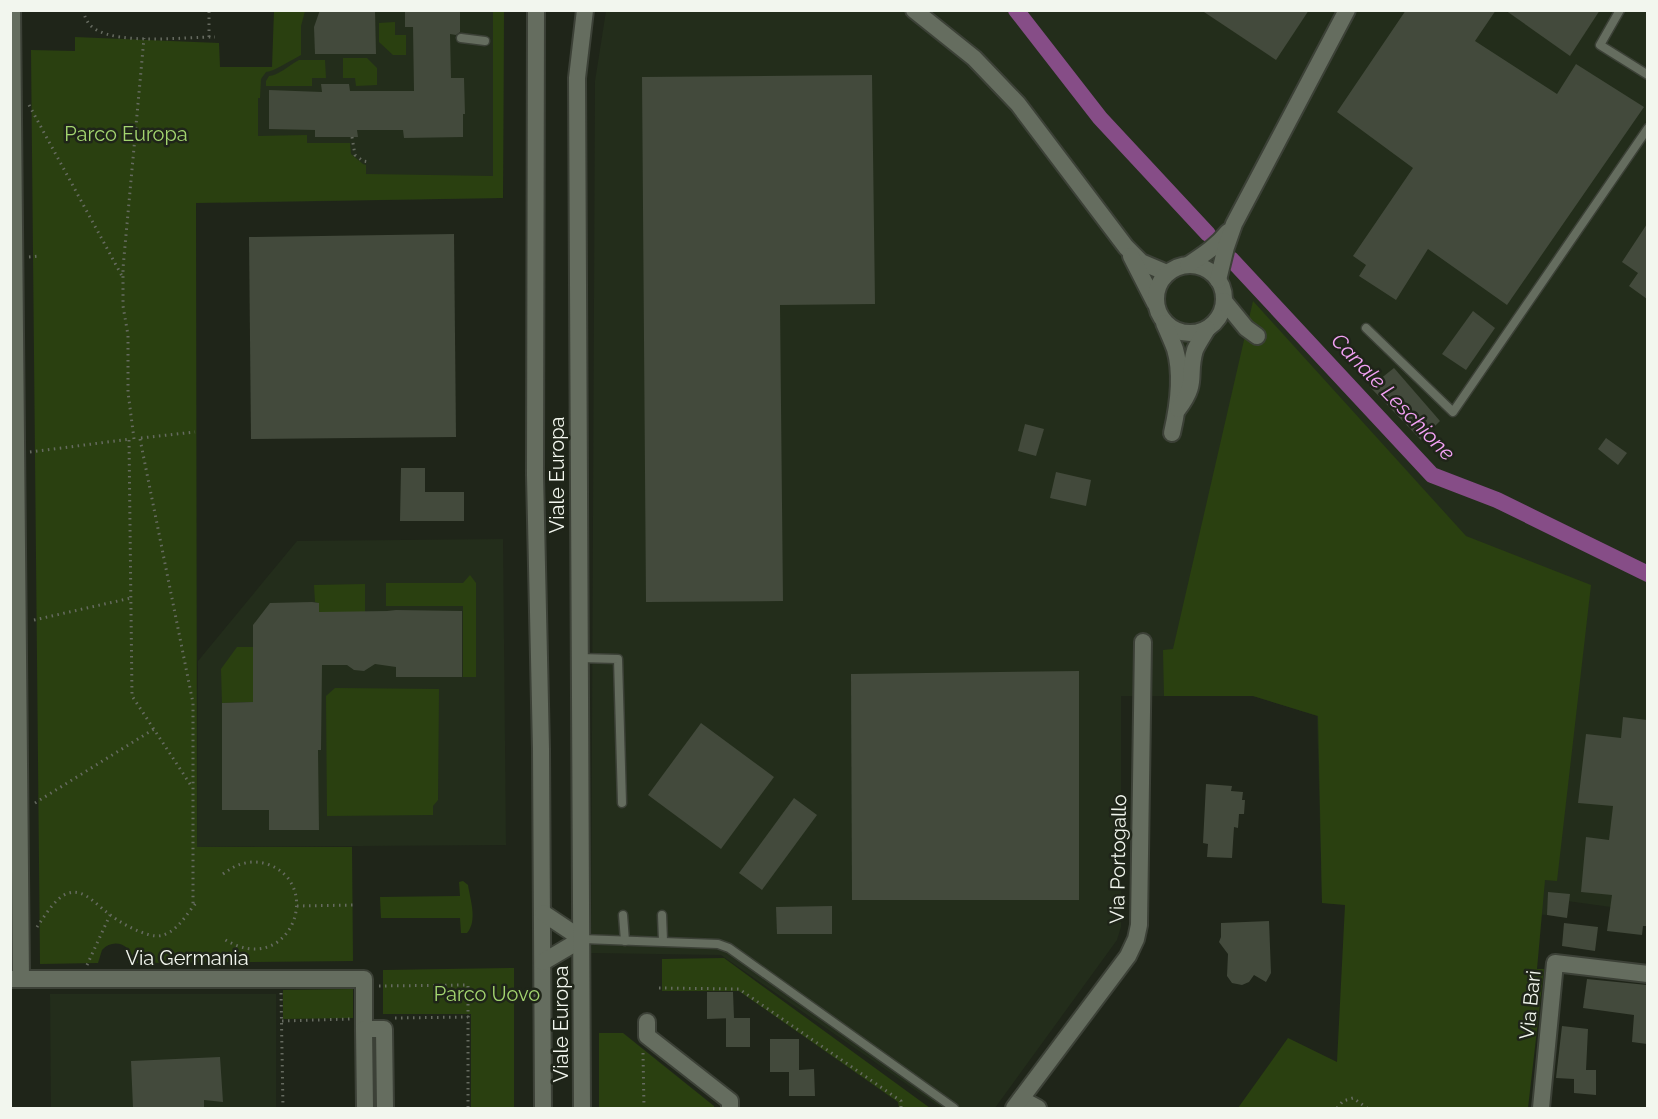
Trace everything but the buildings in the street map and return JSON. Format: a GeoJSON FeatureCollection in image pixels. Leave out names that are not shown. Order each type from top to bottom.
{"type":"FeatureCollection","features":[{"type":"Feature","properties":{"kind":"street"},"geometry":{"type":"LineString","coordinates":[[12,10],[16,979]]}},
{"type":"Feature","properties":{"kind":"street","name":"Viale Europa"},"geometry":{"type":"LineString","coordinates":[[536,10],[535,475],[543,913],[543,1108]]}},
{"type":"Feature","properties":{"kind":"street","name":"Viale Europa"},"geometry":{"type":"LineString","coordinates":[[582,1108],[577,78],[585,10]]}},
{"type":"Feature","properties":{"kind":"street"},"geometry":{"type":"LineString","coordinates":[[914,10],[974,58],[1018,104],[1126,247],[1141,262],[1167,273]]}},
{"type":"Feature","properties":{"kind":"street"},"geometry":{"type":"LineString","coordinates":[[1218,280],[1234,224],[1347,10]]}},
{"type":"Feature","properties":{"kind":"street"},"geometry":{"type":"LineString","coordinates":[[1188,265],[1220,241],[1234,224]]}},
{"type":"Feature","properties":{"kind":"street"},"geometry":{"type":"LineString","coordinates":[[1126,247],[1155,303],[1175,350],[1178,409],[1172,434]]}},
{"type":"Feature","properties":{"kind":"street"},"geometry":{"type":"LineString","coordinates":[[1155,303],[1160,282],[1167,273],[1177,267],[1199,266],[1210,272],[1218,280],[1223,290],[1224,301],[1221,313],[1196,348],[1188,396],[1178,409]]}},
{"type":"Feature","properties":{"kind":"street"},"geometry":{"type":"LineString","coordinates":[[1164,323],[1184,334],[1196,333],[1211,326],[1252,332],[1224,301]]}},
{"type":"Feature","properties":{"kind":"street","name":"Via Portogallo"},"geometry":{"type":"LineString","coordinates":[[1017,1104],[1128,956],[1136,939],[1139,913],[1143,642]]}},
{"type":"Feature","properties":{"kind":"street","name":"Viale Europa"},"geometry":{"type":"LineString","coordinates":[[543,913],[582,939]]}},
{"type":"Feature","properties":{"kind":"street","name":"Viale Europa"},"geometry":{"type":"LineString","coordinates":[[543,962],[582,939]]}},
{"type":"Feature","properties":{"kind":"street","name":"Via Bari"},"geometry":{"type":"LineString","coordinates":[[1541,1108],[1555,963],[1647,974]]}},
{"type":"Feature","properties":{"kind":"street","name":"Via Germania"},"geometry":{"type":"LineString","coordinates":[[16,979],[372,982]]}},
{"type":"Feature","properties":{"kind":"street"},"geometry":{"type":"LineString","coordinates":[[365,1108],[359,1024],[372,982]]}},
{"type":"Feature","properties":{"kind":"street"},"geometry":{"type":"LineString","coordinates":[[647,1022],[647,1036],[730,1101],[730,1108]]}},
{"type":"Feature","properties":{"kind":"street"},"geometry":{"type":"LineString","coordinates":[[359,1024],[384,1029],[385,1108]]}},
{"type":"Feature","properties":{"kind":"street"},"geometry":{"type":"LineString","coordinates":[[1017,1104],[1038,1108]]}},
{"type":"Feature","properties":{"kind":"lane"},"geometry":{"type":"LineString","coordinates":[[1620,10],[1600,45],[1647,75]]}},
{"type":"Feature","properties":{"kind":"lane"},"geometry":{"type":"LineString","coordinates":[[461,38],[485,40]]}},
{"type":"Feature","properties":{"kind":"lane"},"geometry":{"type":"LineString","coordinates":[[1366,328],[1453,412],[1647,128]]}},
{"type":"Feature","properties":{"kind":"lane"},"geometry":{"type":"LineString","coordinates":[[579,658],[618,658],[622,803]]}},
{"type":"Feature","properties":{"kind":"lane"},"geometry":{"type":"LineString","coordinates":[[623,915],[625,941]]}},
{"type":"Feature","properties":{"kind":"lane"},"geometry":{"type":"LineString","coordinates":[[662,915],[663,941]]}},
{"type":"Feature","properties":{"kind":"lane"},"geometry":{"type":"LineString","coordinates":[[582,939],[718,944],[729,948],[954,1108]]}},
{"type":"Feature","properties":{"kind":"path"},"geometry":{"type":"LineString","coordinates":[[82,10],[87,22],[94,29],[109,35],[144,38],[215,37]]}},
{"type":"Feature","properties":{"kind":"path"},"geometry":{"type":"LineString","coordinates":[[209,10],[209,37]]}},
{"type":"Feature","properties":{"kind":"path"},"geometry":{"type":"LineString","coordinates":[[134,439],[128,392],[128,335],[123,306],[123,277],[144,38]]}},
{"type":"Feature","properties":{"kind":"path"},"geometry":{"type":"LineString","coordinates":[[27,102],[123,277]]}},
{"type":"Feature","properties":{"kind":"path"},"geometry":{"type":"LineString","coordinates":[[352,137],[355,155],[363,161],[370,162]]}},
{"type":"Feature","properties":{"kind":"path"},"geometry":{"type":"LineString","coordinates":[[29,257],[40,256]]}},
{"type":"Feature","properties":{"kind":"path"},"geometry":{"type":"LineString","coordinates":[[30,452],[195,432]]}},
{"type":"Feature","properties":{"kind":"path"},"geometry":{"type":"LineString","coordinates":[[140,439],[193,703],[193,906]]}},
{"type":"Feature","properties":{"kind":"path"},"geometry":{"type":"LineString","coordinates":[[129,440],[132,696],[193,788]]}},
{"type":"Feature","properties":{"kind":"path"},"geometry":{"type":"LineString","coordinates":[[33,621],[131,598]]}},
{"type":"Feature","properties":{"kind":"path"},"geometry":{"type":"LineString","coordinates":[[35,803],[154,729]]}},
{"type":"Feature","properties":{"kind":"path"},"geometry":{"type":"LineString","coordinates":[[223,874],[242,863],[253,862],[274,867],[290,882],[295,892],[297,906],[289,930],[279,941],[266,948],[251,950],[236,946],[224,939]]}},
{"type":"Feature","properties":{"kind":"path"},"geometry":{"type":"LineString","coordinates":[[37,927],[60,898],[72,893],[88,896],[110,915],[138,931],[157,936],[169,933],[177,927],[196,902]]}},
{"type":"Feature","properties":{"kind":"path"},"geometry":{"type":"LineString","coordinates":[[297,906],[355,905]]}},
{"type":"Feature","properties":{"kind":"path"},"geometry":{"type":"LineString","coordinates":[[86,966],[110,915]]}},
{"type":"Feature","properties":{"kind":"path"},"geometry":{"type":"LineString","coordinates":[[372,982],[468,985],[468,1108]]}},
{"type":"Feature","properties":{"kind":"path"},"geometry":{"type":"LineString","coordinates":[[281,988],[283,1108]]}},
{"type":"Feature","properties":{"kind":"path"},"geometry":{"type":"LineString","coordinates":[[659,988],[739,989],[901,1101],[901,1108]]}},
{"type":"Feature","properties":{"kind":"path"},"geometry":{"type":"LineString","coordinates":[[393,1018],[468,1017]]}},
{"type":"Feature","properties":{"kind":"path"},"geometry":{"type":"LineString","coordinates":[[282,1021],[359,1024]]}},
{"type":"Feature","properties":{"kind":"path"},"geometry":{"type":"LineString","coordinates":[[643,1045],[644,1108]]}},
{"type":"Feature","properties":{"kind":"path"},"geometry":{"type":"LineString","coordinates":[[1337,1108],[1343,1101],[1353,1098],[1367,1108]]}},
{"type":"Feature","properties":{"kind":"shaded area"},"geometry":{"type":"Polygon","coordinates":[[[274,11],[504,11],[503,198],[221,203],[220,67],[273,67],[274,11]]]}},
{"type":"Feature","properties":{"kind":"shaded area"},"geometry":{"type":"Polygon","coordinates":[[[606,11],[1647,11],[1647,912],[1567,901],[1565,916],[1322,903],[1317,716],[1253,696],[1121,696],[1121,927],[1117,940],[995,1108],[941,1108],[721,955],[591,953],[595,81],[606,11]]]}},
{"type":"Feature","properties":{"kind":"shaded area"},"geometry":{"type":"Polygon","coordinates":[[[503,539],[506,845],[197,847],[198,661],[297,541],[503,539]]]}},
{"type":"Feature","properties":{"kind":"shaded area"},"geometry":{"type":"Polygon","coordinates":[[[50,994],[276,994],[276,1108],[51,1108],[50,994]]]}},
{"type":"Feature","properties":{"kind":"green space","name":"Parco Europa"},"geometry":{"type":"Polygon","coordinates":[[[274,11],[305,11],[301,26],[301,55],[266,72],[261,79],[260,98],[258,98],[258,136],[307,135],[307,143],[350,143],[351,154],[366,165],[366,174],[493,176],[493,11],[504,11],[503,198],[196,203],[197,847],[352,847],[353,961],[133,963],[130,952],[126,948],[112,944],[102,950],[98,963],[40,964],[31,50],[75,51],[75,37],[219,43],[220,67],[272,67],[274,11]]]}},
{"type":"Feature","properties":{"kind":"green space"},"geometry":{"type":"Polygon","coordinates":[[[395,22],[395,35],[406,35],[406,55],[393,55],[379,42],[379,23],[395,22]]]}},
{"type":"Feature","properties":{"kind":"green space"},"geometry":{"type":"Polygon","coordinates":[[[343,58],[367,58],[377,68],[377,85],[356,86],[355,78],[343,78],[343,58]]]}},
{"type":"Feature","properties":{"kind":"green space"},"geometry":{"type":"Polygon","coordinates":[[[299,60],[325,60],[326,78],[312,78],[312,86],[266,86],[269,76],[299,60]]]}},
{"type":"Feature","properties":{"kind":"green space"},"geometry":{"type":"Polygon","coordinates":[[[1253,301],[1466,536],[1591,585],[1557,881],[1545,880],[1537,969],[1544,969],[1528,1108],[1238,1108],[1288,1038],[1337,1062],[1345,905],[1322,903],[1318,716],[1253,696],[1164,696],[1163,650],[1173,649],[1253,301]]]}},
{"type":"Feature","properties":{"kind":"green space"},"geometry":{"type":"Polygon","coordinates":[[[470,575],[476,583],[476,677],[463,677],[463,606],[386,606],[386,583],[463,583],[470,575]]]}},
{"type":"Feature","properties":{"kind":"green space"},"geometry":{"type":"Polygon","coordinates":[[[365,584],[365,612],[319,612],[318,603],[315,602],[314,585],[365,584]]]}},
{"type":"Feature","properties":{"kind":"green space"},"geometry":{"type":"Polygon","coordinates":[[[237,647],[253,647],[253,702],[222,703],[221,669],[237,647]]]}},
{"type":"Feature","properties":{"kind":"green space"},"geometry":{"type":"Polygon","coordinates":[[[335,688],[439,689],[438,800],[433,806],[433,815],[327,816],[326,696],[335,688]]]}},
{"type":"Feature","properties":{"kind":"green space"},"geometry":{"type":"Polygon","coordinates":[[[463,881],[468,885],[473,916],[467,933],[461,933],[460,918],[381,918],[380,897],[460,896],[459,882],[463,881]]]}},
{"type":"Feature","properties":{"kind":"green space"},"geometry":{"type":"Polygon","coordinates":[[[724,958],[930,1108],[899,1108],[898,1102],[739,991],[662,991],[662,959],[724,958]]]}},
{"type":"Feature","properties":{"kind":"green space","name":"Parco Uovo"},"geometry":{"type":"Polygon","coordinates":[[[514,968],[514,1108],[471,1108],[471,1014],[383,1014],[383,970],[514,968]]]}},
{"type":"Feature","properties":{"kind":"green space"},"geometry":{"type":"Polygon","coordinates":[[[353,989],[353,1018],[283,1019],[283,990],[353,989]]]}},
{"type":"Feature","properties":{"kind":"green space"},"geometry":{"type":"Polygon","coordinates":[[[599,1033],[623,1033],[714,1108],[599,1108],[599,1033]]]}},
{"type":"Feature","properties":{"kind":"waterway","name":"Canale Leschione"},"geometry":{"type":"LineString","coordinates":[[1016,10],[1100,118],[1208,234]]}},
{"type":"Feature","properties":{"kind":"waterway","name":"Canale Leschione"},"geometry":{"type":"LineString","coordinates":[[1231,259],[1432,475],[1497,500],[1648,574]]}}]}
